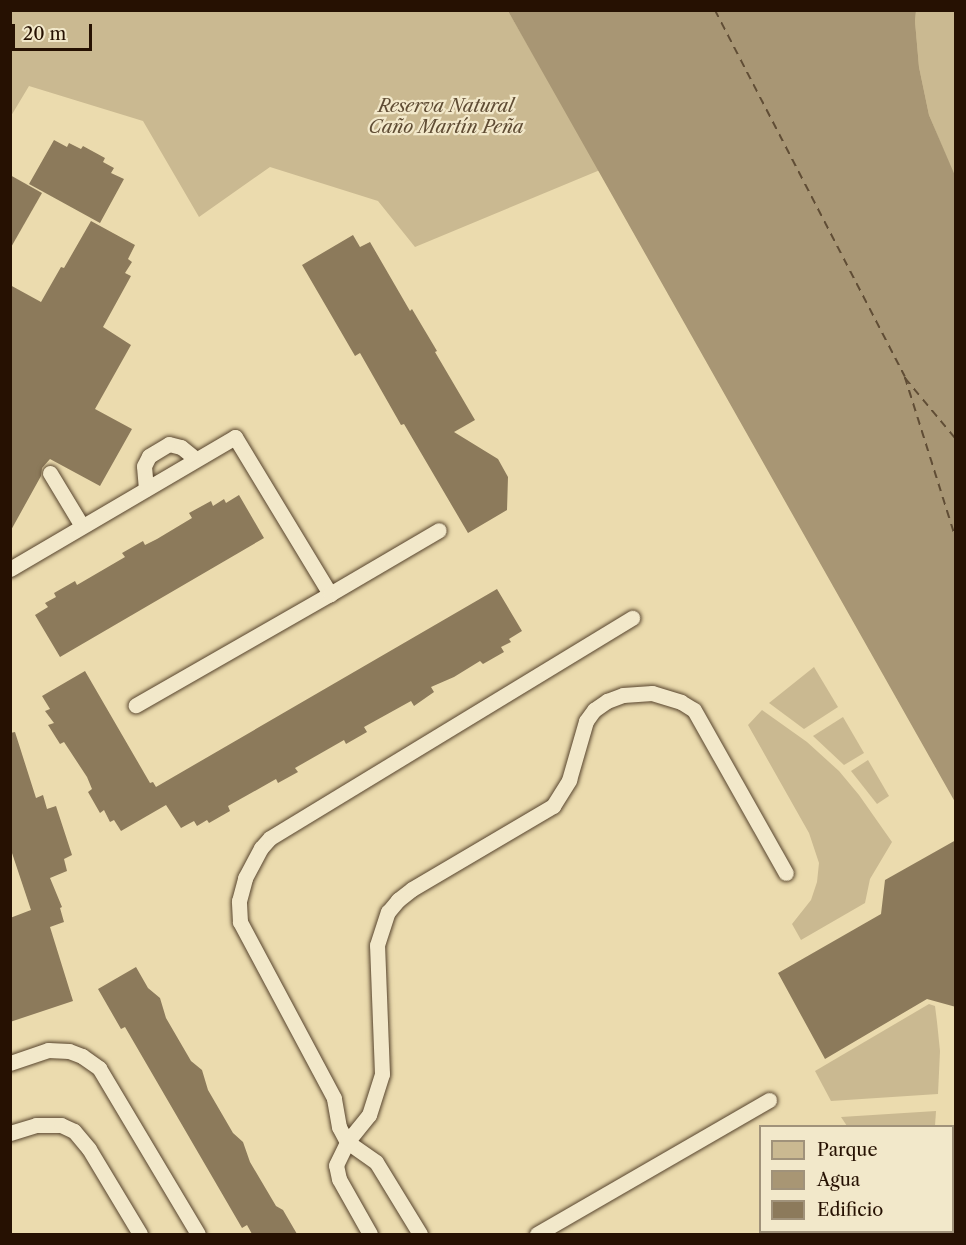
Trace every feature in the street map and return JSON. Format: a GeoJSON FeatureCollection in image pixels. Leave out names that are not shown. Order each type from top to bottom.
{"type":"FeatureCollection","features":[{"type":"Feature","properties":{"kind":"lane"},"geometry":{"type":"LineString","coordinates":[[10,569],[235,436],[330,594]]}},
{"type":"Feature","properties":{"kind":"lane"},"geometry":{"type":"LineString","coordinates":[[146,489],[144,465],[149,456],[170,444],[181,447],[196,459]]}},
{"type":"Feature","properties":{"kind":"lane"},"geometry":{"type":"LineString","coordinates":[[50,473],[82,526]]}},
{"type":"Feature","properties":{"kind":"lane"},"geometry":{"type":"LineString","coordinates":[[136,705],[439,530]]}},
{"type":"Feature","properties":{"kind":"lane"},"geometry":{"type":"LineString","coordinates":[[420,1234],[376,1162],[347,1142],[339,1127],[334,1098],[240,922],[239,901],[252,863],[270,838],[632,618]]}},
{"type":"Feature","properties":{"kind":"lane"},"geometry":{"type":"LineString","coordinates":[[370,1234],[339,1179],[336,1165],[347,1142],[369,1115],[382,1074],[377,945],[388,912],[412,889],[553,806],[569,780],[586,721],[607,701],[623,695],[652,693],[681,702],[694,710],[786,873]]}},
{"type":"Feature","properties":{"kind":"lane"},"geometry":{"type":"LineString","coordinates":[[10,1063],[48,1050],[69,1051],[82,1056],[99,1068],[198,1234]]}},
{"type":"Feature","properties":{"kind":"lane"},"geometry":{"type":"LineString","coordinates":[[537,1234],[769,1100]]}},
{"type":"Feature","properties":{"kind":"lane"},"geometry":{"type":"LineString","coordinates":[[10,1133],[36,1125],[61,1125],[74,1131],[89,1149],[140,1234]]}},
{"type":"Feature","properties":{"kind":"green space","name":"Reserva Natural Caño Martín Peña"},"geometry":{"type":"Polygon","coordinates":[[[11,11],[508,11],[600,170],[415,247],[378,201],[270,167],[199,217],[143,121],[29,86],[11,116],[11,11]]]}},
{"type":"Feature","properties":{"kind":"green space"},"geometry":{"type":"Polygon","coordinates":[[[916,11],[955,11],[955,178],[929,115],[919,67],[916,11]]]}},
{"type":"Feature","properties":{"kind":"green space"},"geometry":{"type":"Polygon","coordinates":[[[814,667],[838,707],[804,729],[769,703],[814,667]]]}},
{"type":"Feature","properties":{"kind":"green space"},"geometry":{"type":"Polygon","coordinates":[[[762,710],[807,742],[839,771],[892,842],[870,879],[865,903],[801,940],[792,924],[811,900],[817,882],[819,863],[809,833],[748,725],[762,710]]]}},
{"type":"Feature","properties":{"kind":"green space"},"geometry":{"type":"Polygon","coordinates":[[[843,717],[864,753],[844,765],[813,736],[843,717]]]}},
{"type":"Feature","properties":{"kind":"green space"},"geometry":{"type":"Polygon","coordinates":[[[868,760],[889,796],[877,804],[851,771],[868,760]]]}},
{"type":"Feature","properties":{"kind":"green space"},"geometry":{"type":"Polygon","coordinates":[[[929,1004],[935,1006],[940,1051],[938,1094],[831,1101],[815,1071],[929,1004]]]}},
{"type":"Feature","properties":{"kind":"green space"},"geometry":{"type":"Polygon","coordinates":[[[936,1111],[935,1125],[846,1125],[841,1117],[936,1111]]]}},
{"type":"Feature","properties":{"kind":"water"},"geometry":{"type":"Polygon","coordinates":[[[508,11],[916,11],[919,67],[929,115],[956,178],[955,802],[508,11]]]}},
{"type":"Feature","properties":{"kind":"building"},"geometry":{"type":"Polygon","coordinates":[[[54,140],[67,147],[69,143],[81,149],[83,146],[105,158],[103,162],[114,168],[111,173],[124,179],[100,223],[29,184],[54,140]]]}},
{"type":"Feature","properties":{"kind":"building"},"geometry":{"type":"Polygon","coordinates":[[[10,175],[42,193],[10,249],[10,175]]]}},
{"type":"Feature","properties":{"kind":"building"},"geometry":{"type":"Polygon","coordinates":[[[91,221],[135,245],[128,259],[132,262],[125,273],[131,276],[103,327],[131,345],[95,409],[132,429],[100,486],[50,459],[42,468],[41,476],[10,532],[10,285],[41,302],[91,221]]]}},
{"type":"Feature","properties":{"kind":"building"},"geometry":{"type":"Polygon","coordinates":[[[353,235],[360,247],[370,242],[410,311],[412,309],[437,351],[435,352],[475,420],[454,432],[498,459],[508,477],[507,510],[468,533],[404,424],[401,425],[360,353],[355,356],[302,265],[353,235]]]}},
{"type":"Feature","properties":{"kind":"building"},"geometry":{"type":"Polygon","coordinates":[[[239,495],[264,538],[60,657],[35,615],[48,607],[45,603],[56,597],[54,593],[75,581],[77,585],[125,557],[122,553],[143,541],[145,545],[157,539],[192,518],[189,513],[211,501],[213,506],[224,499],[226,503],[239,495]]]}},
{"type":"Feature","properties":{"kind":"building"},"geometry":{"type":"Polygon","coordinates":[[[497,589],[522,631],[509,639],[511,642],[501,647],[504,652],[483,664],[480,661],[454,677],[431,687],[434,692],[414,706],[411,701],[364,727],[367,732],[346,744],[344,740],[295,768],[298,772],[278,783],[276,779],[228,806],[230,811],[209,823],[207,820],[197,826],[194,821],[181,828],[166,805],[121,831],[114,820],[110,822],[104,810],[100,813],[88,792],[92,789],[87,777],[64,742],[60,744],[48,725],[54,723],[45,711],[50,709],[42,696],[85,671],[150,783],[153,782],[156,787],[497,589]]]}},
{"type":"Feature","properties":{"kind":"building"},"geometry":{"type":"Polygon","coordinates":[[[15,732],[36,798],[43,795],[47,809],[56,806],[72,855],[64,859],[67,871],[50,878],[62,907],[60,908],[64,922],[50,927],[73,1001],[10,1022],[10,918],[31,910],[10,847],[10,733],[15,732]]]}},
{"type":"Feature","properties":{"kind":"building"},"geometry":{"type":"Polygon","coordinates":[[[956,840],[956,1007],[927,999],[825,1059],[778,973],[881,914],[885,880],[956,840]]]}},
{"type":"Feature","properties":{"kind":"building"},"geometry":{"type":"Polygon","coordinates":[[[136,967],[148,988],[160,998],[166,1018],[191,1061],[202,1070],[208,1090],[233,1133],[243,1142],[250,1162],[276,1206],[283,1210],[297,1234],[252,1234],[247,1225],[242,1228],[125,1027],[121,1029],[98,989],[136,967]]]}},
{"type":"Feature","properties":{"kind":"ferry route"},"geometry":{"type":"LineString","coordinates":[[715,10],[905,377],[956,539]]}},
{"type":"Feature","properties":{"kind":"ferry route"},"geometry":{"type":"LineString","coordinates":[[905,378],[956,439]]}}]}
